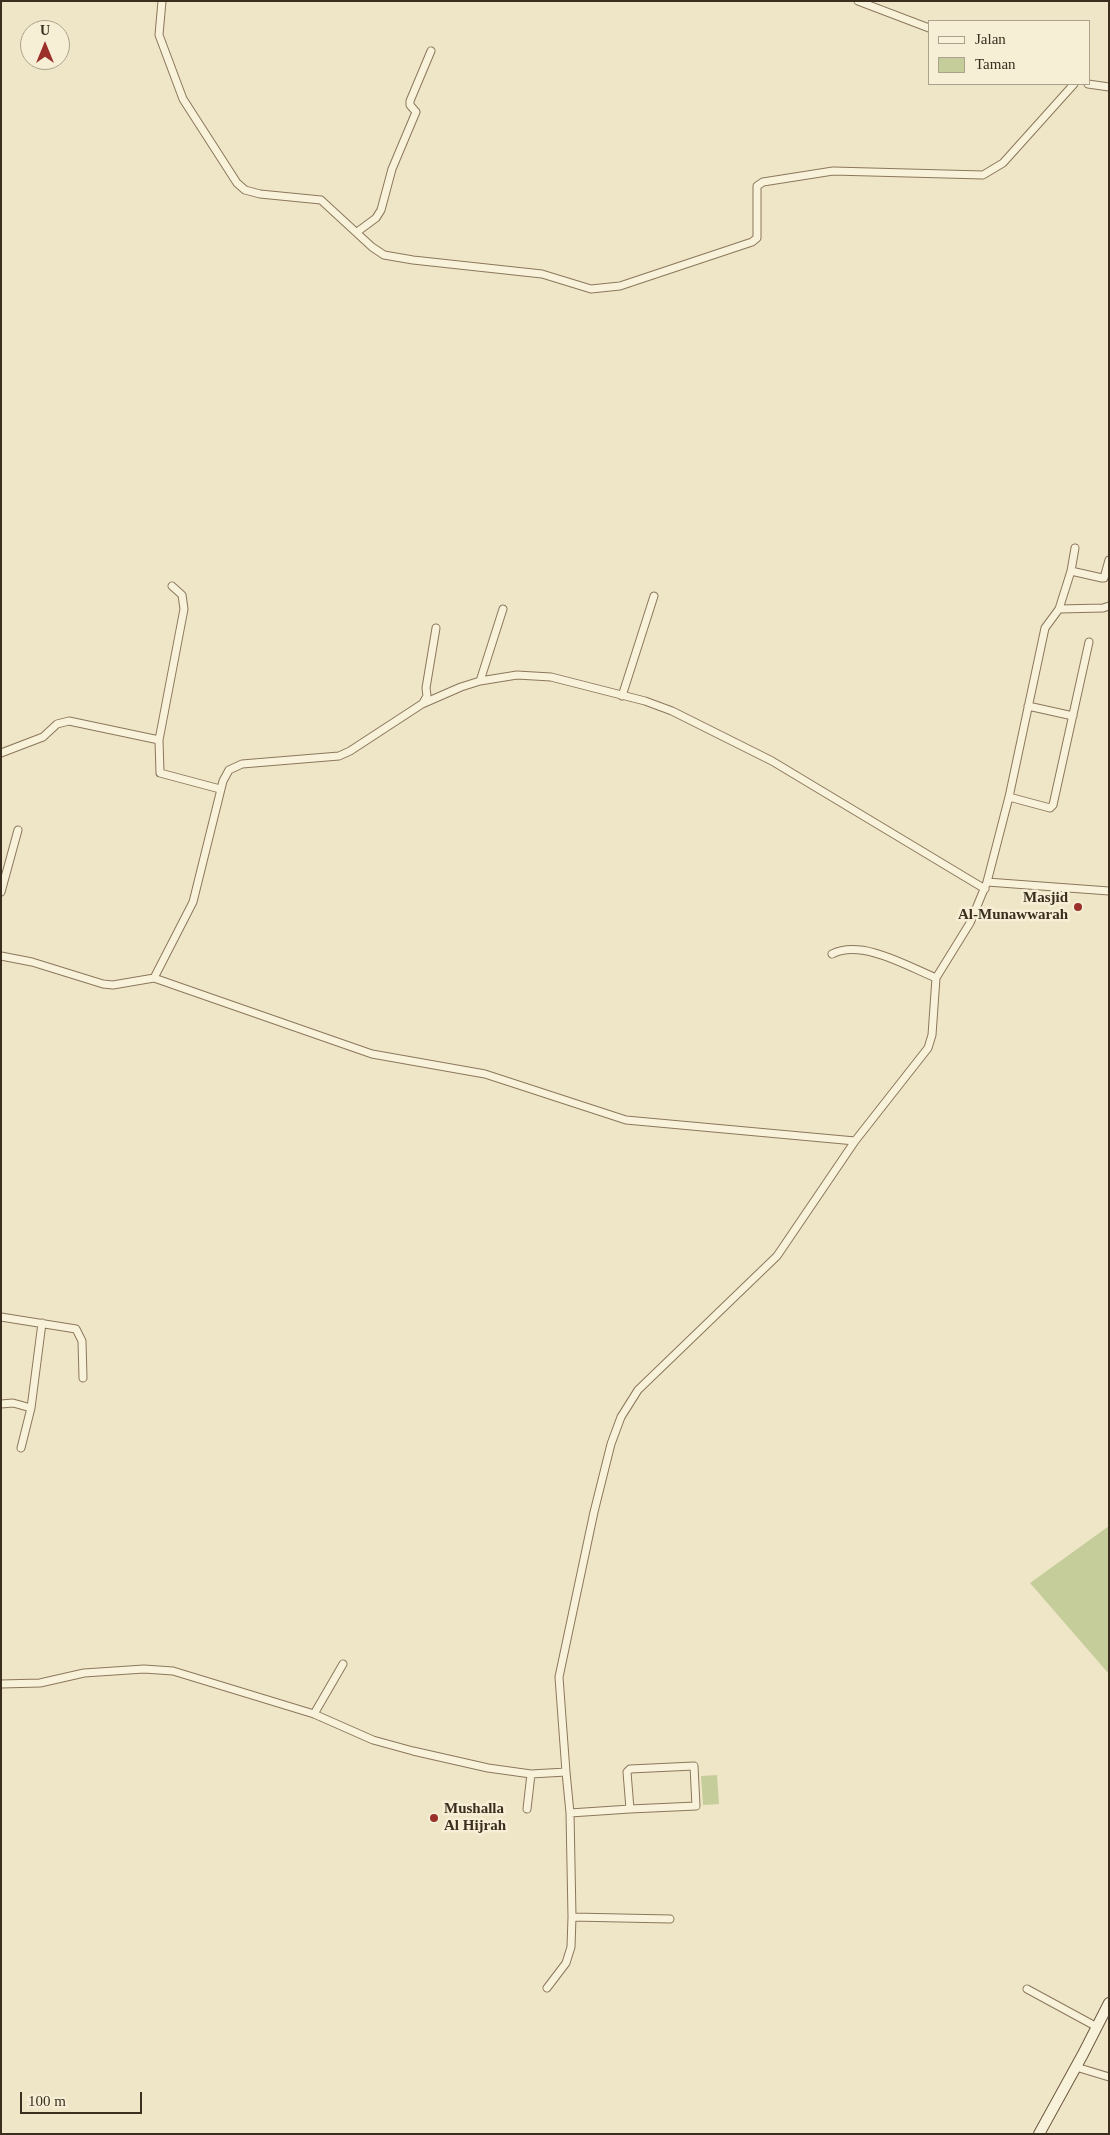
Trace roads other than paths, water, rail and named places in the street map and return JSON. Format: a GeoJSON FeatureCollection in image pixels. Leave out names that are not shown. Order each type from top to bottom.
{"type":"FeatureCollection","features":[{"type":"Feature","properties":{"kind":"street"},"geometry":{"type":"LineString","coordinates":[[162,1],[160,36],[183,99],[237,183],[245,190],[260,194],[318,198],[358,232],[372,247],[384,255],[413,260],[542,274],[591,289],[620,286],[752,242],[757,238],[757,186],[763,182],[833,171],[983,175],[1003,163],[1073,85]]}},
{"type":"Feature","properties":{"kind":"street"},"geometry":{"type":"LineString","coordinates":[[858,1],[928,28]]}},
{"type":"Feature","properties":{"kind":"street"},"geometry":{"type":"LineString","coordinates":[[358,232],[376,218],[381,210],[392,170],[416,112],[410,105],[411,98],[431,51]]}},
{"type":"Feature","properties":{"kind":"street"},"geometry":{"type":"LineString","coordinates":[[1090,84],[1109,87]]}},
{"type":"Feature","properties":{"kind":"street"},"geometry":{"type":"LineString","coordinates":[[547,1988],[562,1970],[569,1956],[572,1917],[570,1813],[559,1677],[594,1512],[611,1444],[621,1417],[638,1390],[777,1256],[855,1141],[931,1043],[936,978],[970,923],[986,886],[1009,797],[1045,628],[1059,609],[1072,571],[1075,548]]}},
{"type":"Feature","properties":{"kind":"street"},"geometry":{"type":"LineString","coordinates":[[1072,571],[1104,578],[1109,560]]}},
{"type":"Feature","properties":{"kind":"street"},"geometry":{"type":"LineString","coordinates":[[172,586],[182,595],[184,609],[158,740],[160,773],[220,789]]}},
{"type":"Feature","properties":{"kind":"street"},"geometry":{"type":"LineString","coordinates":[[622,696],[654,596]]}},
{"type":"Feature","properties":{"kind":"street"},"geometry":{"type":"LineString","coordinates":[[1059,609],[1109,606]]}},
{"type":"Feature","properties":{"kind":"street"},"geometry":{"type":"LineString","coordinates":[[480,681],[503,609]]}},
{"type":"Feature","properties":{"kind":"street"},"geometry":{"type":"LineString","coordinates":[[422,704],[427,696],[426,688],[436,628]]}},
{"type":"Feature","properties":{"kind":"street"},"geometry":{"type":"LineString","coordinates":[[1009,797],[1052,807],[1089,642]]}},
{"type":"Feature","properties":{"kind":"street"},"geometry":{"type":"LineString","coordinates":[[154,978],[195,896],[220,789],[230,770],[242,764],[333,758],[343,754],[422,704],[480,681],[517,675],[551,677],[665,708],[747,748],[986,886],[1109,891]]}},
{"type":"Feature","properties":{"kind":"street"},"geometry":{"type":"LineString","coordinates":[[1028,706],[1073,716]]}},
{"type":"Feature","properties":{"kind":"street"},"geometry":{"type":"LineString","coordinates":[[1,753],[43,737],[57,724],[69,721],[158,740]]}},
{"type":"Feature","properties":{"kind":"street"},"geometry":{"type":"LineString","coordinates":[[1,892],[18,830]]}},
{"type":"Feature","properties":{"kind":"street"},"geometry":{"type":"LineString","coordinates":[[832,954],[847,950],[865,951],[936,978]]}},
{"type":"Feature","properties":{"kind":"street"},"geometry":{"type":"LineString","coordinates":[[1,956],[32,962],[109,985],[154,978],[372,1054],[485,1074],[626,1120],[855,1141]]}},
{"type":"Feature","properties":{"kind":"street"},"geometry":{"type":"LineString","coordinates":[[1,1317],[76,1329],[82,1341],[82,1378]]}},
{"type":"Feature","properties":{"kind":"street"},"geometry":{"type":"LineString","coordinates":[[21,1448],[31,1408],[42,1323]]}},
{"type":"Feature","properties":{"kind":"street"},"geometry":{"type":"LineString","coordinates":[[1,1404],[13,1403],[31,1408]]}},
{"type":"Feature","properties":{"kind":"street"},"geometry":{"type":"LineString","coordinates":[[314,1714],[343,1664]]}},
{"type":"Feature","properties":{"kind":"street"},"geometry":{"type":"LineString","coordinates":[[1,1684],[33,1684],[84,1673],[158,1669],[187,1674],[314,1714],[373,1740],[470,1765],[531,1774],[566,1772]]}},
{"type":"Feature","properties":{"kind":"street"},"geometry":{"type":"LineString","coordinates":[[570,1813],[630,1810],[696,1806],[694,1766],[630,1769],[627,1772],[630,1810]]}},
{"type":"Feature","properties":{"kind":"street"},"geometry":{"type":"LineString","coordinates":[[526,1809],[531,1774]]}},
{"type":"Feature","properties":{"kind":"street"},"geometry":{"type":"LineString","coordinates":[[572,1917],[670,1920]]}},
{"type":"Feature","properties":{"kind":"street"},"geometry":{"type":"LineString","coordinates":[[1028,1989],[1097,2027]]}},
{"type":"Feature","properties":{"kind":"street"},"geometry":{"type":"LineString","coordinates":[[1039,2134],[1109,2003]]}},
{"type":"Feature","properties":{"kind":"street"},"geometry":{"type":"LineString","coordinates":[[1076,2067],[1109,2077]]}},
{"type":"Feature","properties":{"kind":"place","name":"Masjid Al-Munawwarah"},"geometry":{"type":"Point","coordinates":[1078,907]}},
{"type":"Feature","properties":{"kind":"place","name":"Mushalla Al Hijrah"},"geometry":{"type":"Point","coordinates":[434,1818]}}]}
